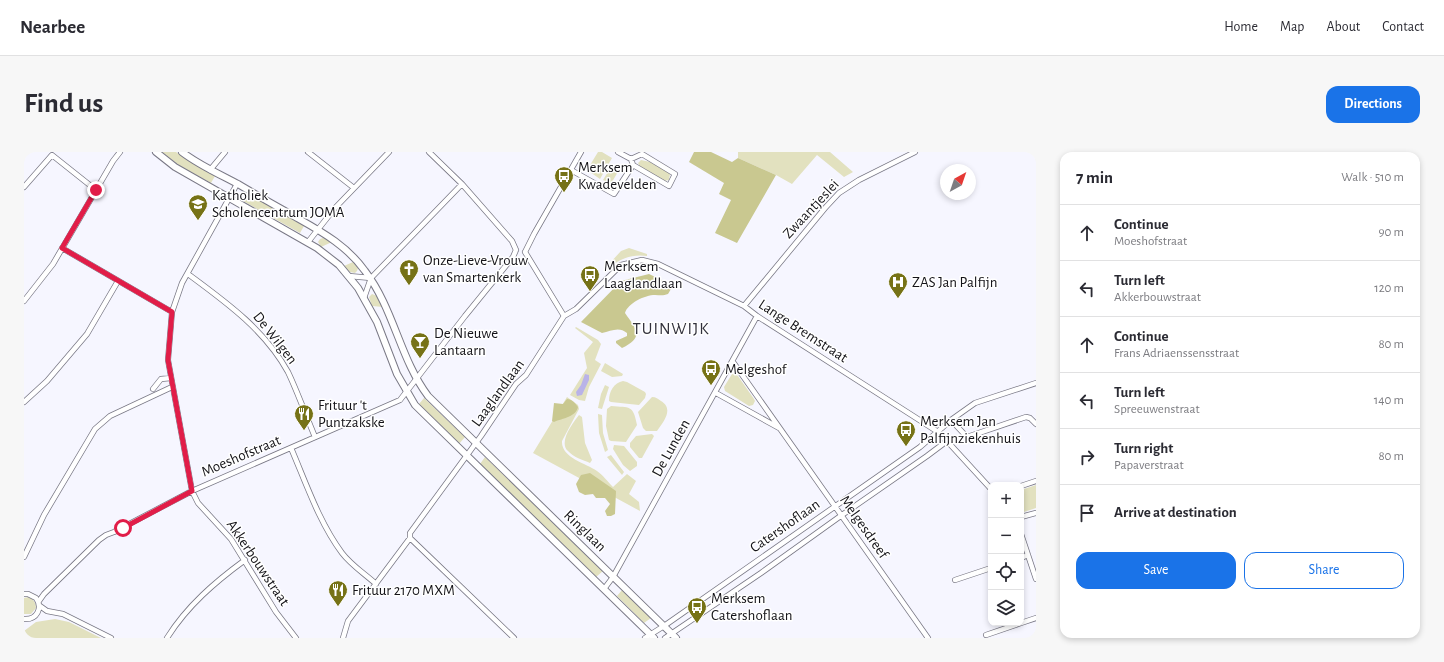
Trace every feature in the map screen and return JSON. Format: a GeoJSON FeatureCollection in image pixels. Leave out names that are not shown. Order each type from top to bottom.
{"type":"FeatureCollection","features":[{"type":"Feature","properties":{"kind":"street"},"geometry":{"type":"LineString","coordinates":[[25,299],[53,264],[113,161],[120,152]]}},
{"type":"Feature","properties":{"kind":"street","name":"Ringlaan"},"geometry":{"type":"LineString","coordinates":[[156,152],[175,167],[308,242],[331,257],[350,276],[364,298],[377,322],[397,374],[415,405],[604,589],[649,637]]}},
{"type":"Feature","properties":{"kind":"street","name":"Ringlaan"},"geometry":{"type":"LineString","coordinates":[[182,152],[210,170],[318,230],[344,248],[360,264],[382,299],[394,324],[409,363],[424,392],[674,636]]}},
{"type":"Feature","properties":{"kind":"street"},"geometry":{"type":"LineString","coordinates":[[210,170],[224,152]]}},
{"type":"Feature","properties":{"kind":"street"},"geometry":{"type":"LineString","coordinates":[[308,152],[354,188]]}},
{"type":"Feature","properties":{"kind":"street"},"geometry":{"type":"LineString","coordinates":[[308,242],[354,188],[389,152]]}},
{"type":"Feature","properties":{"kind":"street"},"geometry":{"type":"LineString","coordinates":[[417,378],[513,257],[516,250],[512,241],[462,184],[429,152]]}},
{"type":"Feature","properties":{"kind":"street"},"geometry":{"type":"LineString","coordinates":[[526,252],[534,234],[581,152]]}},
{"type":"Feature","properties":{"kind":"street"},"geometry":{"type":"LineString","coordinates":[[618,152],[631,159]]}},
{"type":"Feature","properties":{"kind":"street","name":"Zwaantjeslei"},"geometry":{"type":"LineString","coordinates":[[744,306],[825,208],[840,193],[858,180],[914,152]]}},
{"type":"Feature","properties":{"kind":"street"},"geometry":{"type":"LineString","coordinates":[[631,159],[642,154],[675,174],[669,186],[632,165]]}},
{"type":"Feature","properties":{"kind":"street"},"geometry":{"type":"LineString","coordinates":[[24,187],[52,155],[96,190]]}},
{"type":"Feature","properties":{"kind":"street"},"geometry":{"type":"LineString","coordinates":[[571,170],[614,194],[632,165],[631,159]]}},
{"type":"Feature","properties":{"kind":"street","name":"Akkerbouwstraat"},"geometry":{"type":"LineString","coordinates":[[237,184],[182,283],[172,312],[168,360],[192,491],[198,503],[231,539],[276,612],[296,638]]}},
{"type":"Feature","properties":{"kind":"street"},"geometry":{"type":"LineString","coordinates":[[364,298],[370,278],[462,184]]}},
{"type":"Feature","properties":{"kind":"street"},"geometry":{"type":"LineString","coordinates":[[62,248],[172,312]]}},
{"type":"Feature","properties":{"kind":"street"},"geometry":{"type":"LineString","coordinates":[[516,250],[526,252],[564,316]]}},
{"type":"Feature","properties":{"kind":"street","name":"Lange Bremstraat"},"geometry":{"type":"LineString","coordinates":[[564,316],[576,309],[621,265],[642,260],[658,264],[744,306],[757,316],[938,432],[988,486]]}},
{"type":"Feature","properties":{"kind":"street","name":"De Wilgen"},"geometry":{"type":"LineString","coordinates":[[188,274],[246,319],[266,342],[287,372],[315,438]]}},
{"type":"Feature","properties":{"kind":"street"},"geometry":{"type":"LineString","coordinates":[[350,276],[370,278]]}},
{"type":"Feature","properties":{"kind":"street"},"geometry":{"type":"LineString","coordinates":[[24,402],[47,381],[87,334],[118,281]]}},
{"type":"Feature","properties":{"kind":"street","name":"Laaglandlaan"},"geometry":{"type":"LineString","coordinates":[[344,638],[348,621],[410,538],[410,533],[467,456],[516,384],[526,375],[564,316]]}},
{"type":"Feature","properties":{"kind":"street","name":"De Lunden"},"geometry":{"type":"LineString","coordinates":[[604,589],[613,577],[716,393],[757,316]]}},
{"type":"Feature","properties":{"kind":"street","name":"Melgesdreef"},"geometry":{"type":"LineString","coordinates":[[733,362],[842,514],[928,638]]}},
{"type":"Feature","properties":{"kind":"street"},"geometry":{"type":"LineString","coordinates":[[153,389],[161,379],[171,378]]}},
{"type":"Feature","properties":{"kind":"street","name":"Moeshofstraat"},"geometry":{"type":"LineString","coordinates":[[24,619],[35,616],[38,613],[39,604],[44,594],[99,540],[106,535],[192,491],[400,400],[417,378]]}},
{"type":"Feature","properties":{"kind":"street"},"geometry":{"type":"LineString","coordinates":[[938,432],[951,420],[975,403],[1036,383]]}},
{"type":"Feature","properties":{"kind":"street"},"geometry":{"type":"LineString","coordinates":[[24,557],[38,525],[95,429],[110,416],[172,387]]}},
{"type":"Feature","properties":{"kind":"street","name":"Melgesdreef"},"geometry":{"type":"LineString","coordinates":[[716,393],[781,429]]}},
{"type":"Feature","properties":{"kind":"street"},"geometry":{"type":"LineString","coordinates":[[951,420],[967,437],[1026,417],[1030,418],[1036,424]]}},
{"type":"Feature","properties":{"kind":"street","name":"Catershoflaan"},"geometry":{"type":"LineString","coordinates":[[649,637],[920,447],[938,432]]}},
{"type":"Feature","properties":{"kind":"street","name":"Catershoflaan"},"geometry":{"type":"LineString","coordinates":[[665,638],[674,636],[842,514],[947,441]]}},
{"type":"Feature","properties":{"kind":"street"},"geometry":{"type":"LineString","coordinates":[[291,448],[329,533],[343,554],[376,584]]}},
{"type":"Feature","properties":{"kind":"street"},"geometry":{"type":"LineString","coordinates":[[1024,485],[1036,481]]}},
{"type":"Feature","properties":{"kind":"street"},"geometry":{"type":"LineString","coordinates":[[1024,516],[1036,513]]}},
{"type":"Feature","properties":{"kind":"street"},"geometry":{"type":"LineString","coordinates":[[410,538],[514,638]]}},
{"type":"Feature","properties":{"kind":"street"},"geometry":{"type":"LineString","coordinates":[[1024,543],[1036,579]]}},
{"type":"Feature","properties":{"kind":"street"},"geometry":{"type":"LineString","coordinates":[[1024,557],[1028,555]]}},
{"type":"Feature","properties":{"kind":"street"},"geometry":{"type":"LineString","coordinates":[[167,638],[196,602],[220,579],[245,560]]}},
{"type":"Feature","properties":{"kind":"street"},"geometry":{"type":"LineString","coordinates":[[956,580],[988,569]]}},
{"type":"Feature","properties":{"kind":"street"},"geometry":{"type":"LineString","coordinates":[[24,589],[26,594],[36,598],[39,604],[47,611],[63,614],[111,638]]}},
{"type":"Feature","properties":{"kind":"street"},"geometry":{"type":"LineString","coordinates":[[1024,622],[1036,618]]}},
{"type":"Feature","properties":{"kind":"street"},"geometry":{"type":"LineString","coordinates":[[986,635],[1012,626]]}},
{"type":"Feature","properties":{"kind":"green space"},"geometry":{"type":"Polygon","coordinates":[[[162,152],[176,152],[215,176],[211,183],[180,166],[162,152]]]}},
{"type":"Feature","properties":{"kind":"green space"},"geometry":{"type":"Polygon","coordinates":[[[598,152],[602,152],[612,158],[600,179],[587,170],[598,152]]]}},
{"type":"Feature","properties":{"kind":"green space"},"geometry":{"type":"Polygon","coordinates":[[[738,152],[830,152],[853,172],[844,177],[817,155],[792,184],[738,158],[738,152]]]}},
{"type":"Feature","properties":{"kind":"green space"},"geometry":{"type":"Polygon","coordinates":[[[641,160],[650,162],[669,173],[669,180],[664,181],[640,167],[638,163],[641,160]]]}},
{"type":"Feature","properties":{"kind":"green space"},"geometry":{"type":"Polygon","coordinates":[[[612,165],[619,170],[612,182],[609,183],[603,180],[612,165]]]}},
{"type":"Feature","properties":{"kind":"green space"},"geometry":{"type":"Polygon","coordinates":[[[247,193],[304,226],[300,233],[243,201],[247,193]]]}},
{"type":"Feature","properties":{"kind":"green space"},"geometry":{"type":"Polygon","coordinates":[[[323,238],[332,242],[321,247],[318,242],[323,238]]]}},
{"type":"Feature","properties":{"kind":"green space"},"geometry":{"type":"Polygon","coordinates":[[[629,248],[647,254],[647,256],[632,256],[611,266],[609,264],[621,251],[629,248]]]}},
{"type":"Feature","properties":{"kind":"green space"},"geometry":{"type":"Polygon","coordinates":[[[353,262],[358,268],[355,273],[350,272],[344,266],[353,262]]]}},
{"type":"Feature","properties":{"kind":"green space"},"geometry":{"type":"Polygon","coordinates":[[[372,294],[377,296],[383,307],[372,306],[369,297],[372,294]]]}},
{"type":"Feature","properties":{"kind":"green space"},"geometry":{"type":"Polygon","coordinates":[[[576,327],[598,340],[601,344],[595,360],[601,364],[589,387],[585,401],[579,400],[570,395],[587,368],[584,353],[593,342],[575,328],[576,327]]]}},
{"type":"Feature","properties":{"kind":"green space"},"geometry":{"type":"Polygon","coordinates":[[[605,363],[623,374],[622,376],[612,377],[601,371],[605,363]]]}},
{"type":"Feature","properties":{"kind":"green space"},"geometry":{"type":"Polygon","coordinates":[[[732,374],[738,376],[754,399],[755,401],[753,405],[749,406],[725,391],[724,387],[732,374]]]}},
{"type":"Feature","properties":{"kind":"green space"},"geometry":{"type":"Polygon","coordinates":[[[623,381],[645,392],[645,398],[639,405],[609,401],[613,388],[623,381]]]}},
{"type":"Feature","properties":{"kind":"green space"},"geometry":{"type":"Polygon","coordinates":[[[605,385],[609,387],[602,409],[598,408],[601,394],[605,385]]]}},
{"type":"Feature","properties":{"kind":"green space"},"geometry":{"type":"Polygon","coordinates":[[[567,397],[578,405],[579,409],[562,441],[566,452],[570,456],[599,473],[613,487],[627,474],[636,481],[629,494],[639,502],[640,511],[533,453],[567,397]]]}},
{"type":"Feature","properties":{"kind":"green space"},"geometry":{"type":"Polygon","coordinates":[[[652,397],[657,398],[665,404],[667,411],[665,419],[657,431],[646,431],[643,428],[638,412],[652,397]]]}},
{"type":"Feature","properties":{"kind":"green space"},"geometry":{"type":"Polygon","coordinates":[[[424,398],[465,437],[459,444],[419,404],[424,398]]]}},
{"type":"Feature","properties":{"kind":"green space"},"geometry":{"type":"Polygon","coordinates":[[[611,406],[627,407],[634,413],[637,425],[626,442],[609,440],[606,426],[607,409],[611,406]]]}},
{"type":"Feature","properties":{"kind":"green space"},"geometry":{"type":"Polygon","coordinates":[[[598,414],[602,415],[603,433],[608,450],[605,452],[599,433],[598,414]]]}},
{"type":"Feature","properties":{"kind":"green space"},"geometry":{"type":"Polygon","coordinates":[[[579,415],[582,417],[585,443],[592,460],[590,463],[573,455],[565,447],[568,433],[579,415]]]}},
{"type":"Feature","properties":{"kind":"green space"},"geometry":{"type":"Polygon","coordinates":[[[652,434],[654,436],[653,438],[642,458],[639,458],[630,447],[630,443],[636,436],[652,434]]]}},
{"type":"Feature","properties":{"kind":"green space"},"geometry":{"type":"Polygon","coordinates":[[[614,445],[624,446],[637,462],[637,466],[630,471],[623,465],[613,449],[614,445]]]}},
{"type":"Feature","properties":{"kind":"green space"},"geometry":{"type":"Polygon","coordinates":[[[611,455],[624,472],[622,475],[607,457],[611,455]]]}},
{"type":"Feature","properties":{"kind":"green space"},"geometry":{"type":"Polygon","coordinates":[[[485,457],[603,571],[596,577],[480,464],[485,457]]]}},
{"type":"Feature","properties":{"kind":"green space"},"geometry":{"type":"Polygon","coordinates":[[[1036,485],[1036,508],[1024,512],[1024,489],[1036,485]]]}},
{"type":"Feature","properties":{"kind":"green space"},"geometry":{"type":"Polygon","coordinates":[[[622,590],[651,618],[644,623],[617,596],[622,590]]]}},
{"type":"Feature","properties":{"kind":"green space"},"geometry":{"type":"Polygon","coordinates":[[[28,597],[34,601],[36,608],[31,614],[24,614],[24,598],[28,597]]]}},
{"type":"Feature","properties":{"kind":"green space"},"geometry":{"type":"Polygon","coordinates":[[[55,619],[69,622],[101,638],[24,638],[24,631],[36,622],[55,619]]]}},
{"type":"Feature","properties":{"kind":"shaded area"},"geometry":{"type":"Polygon","coordinates":[[[694,152],[711,152],[732,162],[738,158],[776,175],[737,243],[715,233],[731,200],[719,194],[724,183],[689,162],[694,152]]]}},
{"type":"Feature","properties":{"kind":"shaded area"},"geometry":{"type":"Polygon","coordinates":[[[649,274],[668,283],[671,289],[666,295],[651,295],[642,298],[633,303],[627,309],[625,313],[636,332],[634,340],[629,344],[622,348],[616,343],[616,341],[627,336],[627,333],[624,331],[615,330],[602,333],[581,322],[621,281],[649,274]]]}},
{"type":"Feature","properties":{"kind":"shaded area"},"geometry":{"type":"Polygon","coordinates":[[[585,374],[589,375],[589,380],[582,395],[577,396],[576,392],[581,385],[585,374]]]}},
{"type":"Feature","properties":{"kind":"shaded area"},"geometry":{"type":"Polygon","coordinates":[[[567,399],[572,400],[578,407],[575,413],[569,417],[554,422],[552,421],[554,403],[563,404],[567,399]]]}},
{"type":"Feature","properties":{"kind":"shaded area"},"geometry":{"type":"Polygon","coordinates":[[[590,473],[616,491],[615,514],[607,516],[605,511],[610,504],[605,498],[596,498],[593,494],[585,495],[579,492],[576,484],[581,475],[590,473]]]}},
{"type":"Feature","properties":{"kind":"place","name":"Merksem Kwadevelden"},"geometry":{"type":"Point","coordinates":[564,193]}},
{"type":"Feature","properties":{"kind":"place","name":"Katholiek Scholencentrum JOMA"},"geometry":{"type":"Point","coordinates":[198,221]}},
{"type":"Feature","properties":{"kind":"place","name":"Onze-Lieve-Vrouw van Smartenkerk"},"geometry":{"type":"Point","coordinates":[409,286]}},
{"type":"Feature","properties":{"kind":"place","name":"Merksem Laaglandlaan"},"geometry":{"type":"Point","coordinates":[590,292]}},
{"type":"Feature","properties":{"kind":"place","name":"ZAS Jan Palfijn"},"geometry":{"type":"Point","coordinates":[898,299]}},
{"type":"Feature","properties":{"kind":"place","name":"De Nieuwe Lantaarn"},"geometry":{"type":"Point","coordinates":[420,359]}},
{"type":"Feature","properties":{"kind":"place","name":"Melgeshof"},"geometry":{"type":"Point","coordinates":[711,386]}},
{"type":"Feature","properties":{"kind":"place","name":"Frituur 't Puntzakske"},"geometry":{"type":"Point","coordinates":[304,431]}},
{"type":"Feature","properties":{"kind":"place","name":"Merksem Jan Palfijnziekenhuis"},"geometry":{"type":"Point","coordinates":[906,447]}},
{"type":"Feature","properties":{"kind":"place","name":"Frituur 2170 MXM"},"geometry":{"type":"Point","coordinates":[338,607]}},
{"type":"Feature","properties":{"kind":"place","name":"Merksem Catershoflaan"},"geometry":{"type":"Point","coordinates":[697,624]}},
{"type":"Feature","properties":{"kind":"district","name":"TUINWIJK"},"geometry":{"type":"Point","coordinates":[671,328]}},
{"type":"Feature","properties":{"kind":"route"},"geometry":{"type":"LineString","coordinates":[[96,190],[62,248],[172,312],[168,360],[192,491],[123,528]]}}]}
